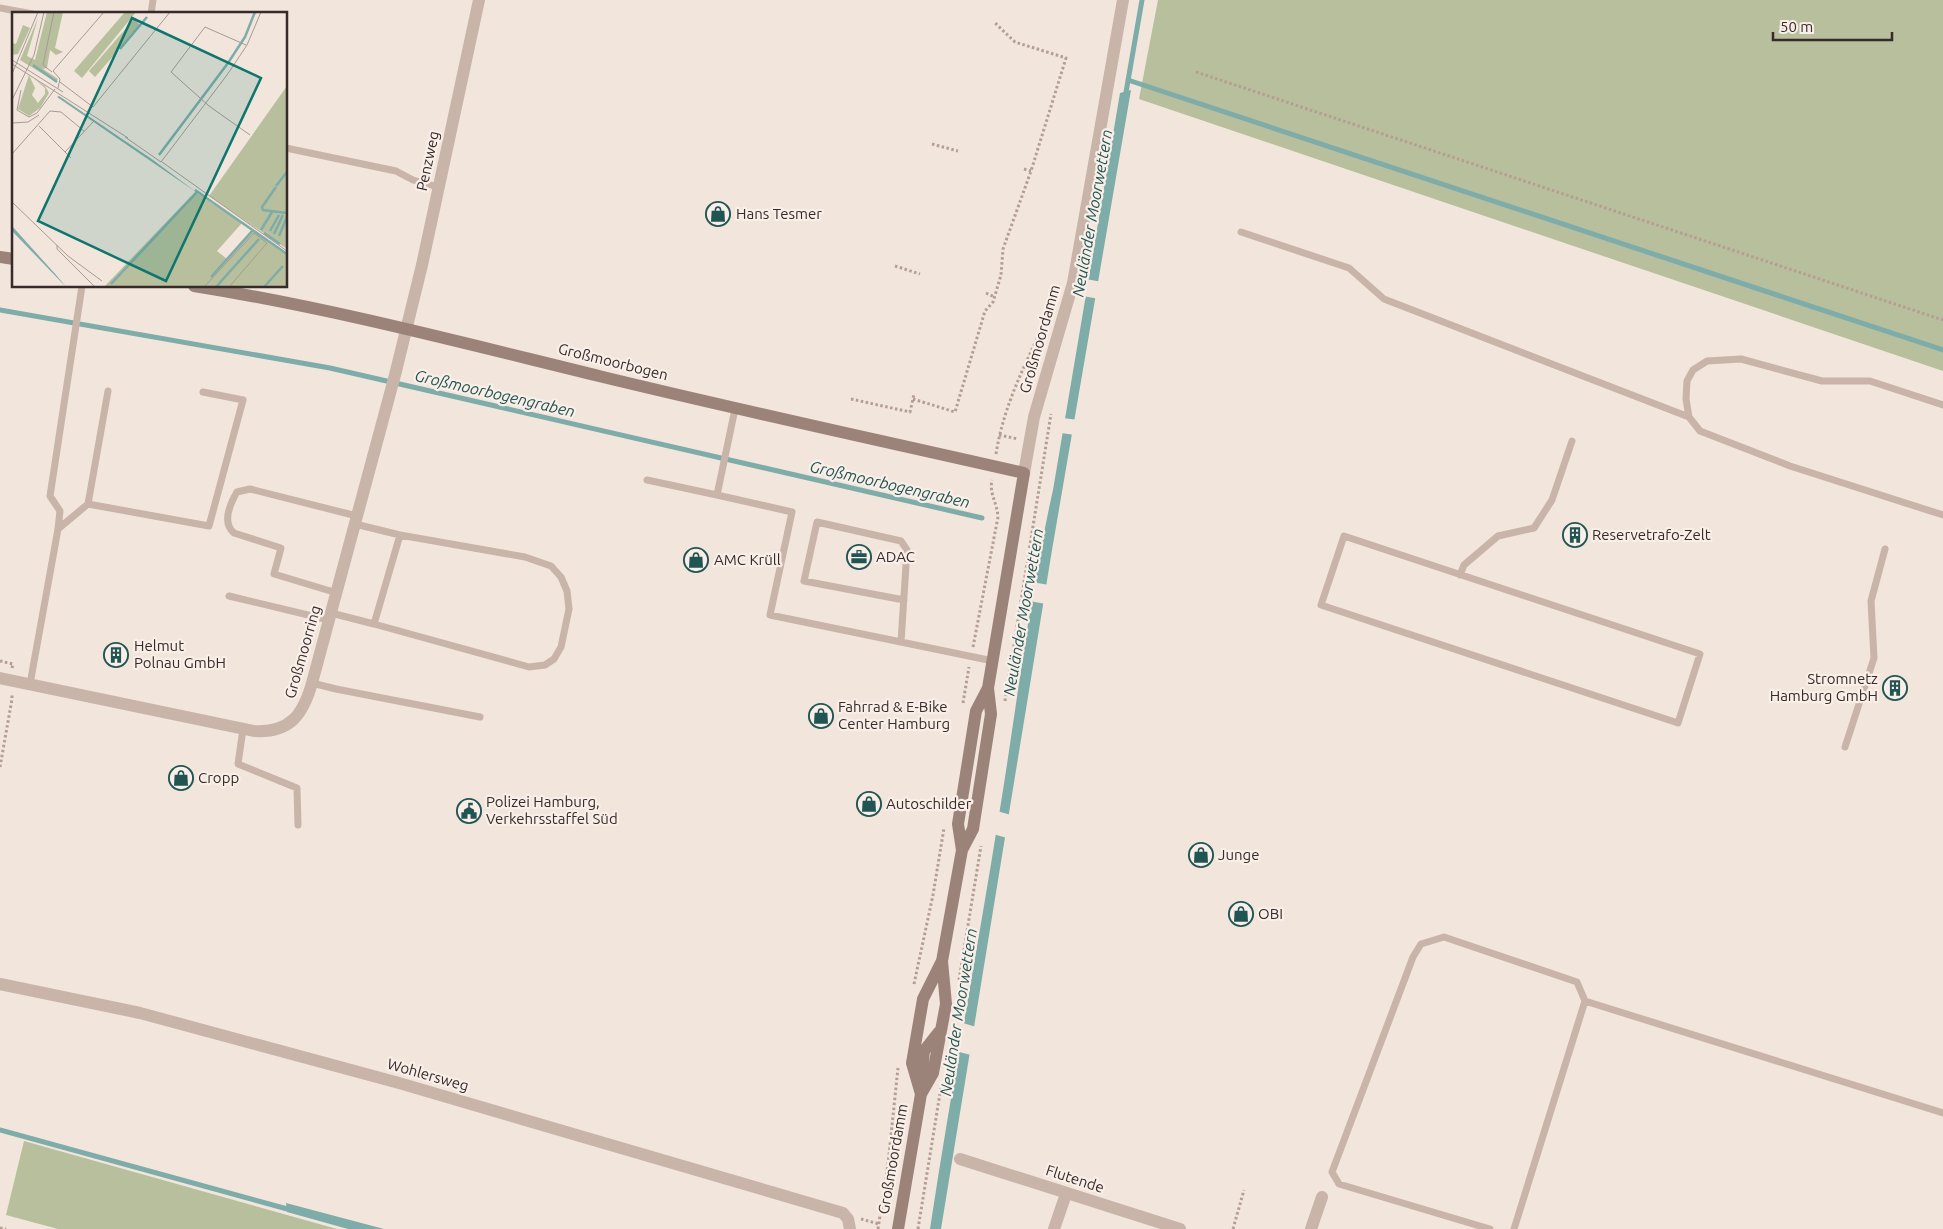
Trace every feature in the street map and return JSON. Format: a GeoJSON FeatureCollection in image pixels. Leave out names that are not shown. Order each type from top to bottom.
{"type":"FeatureCollection","features":[{"type":"Feature","properties":{"kind":"main road","name":"Großmoorbogen"},"geometry":{"type":"LineString","coordinates":[[206,288],[250,295],[407,328],[736,409],[1024,473]]}},
{"type":"Feature","properties":{"kind":"main road","name":"Großmoordamm"},"geometry":{"type":"LineString","coordinates":[[898,1229],[921,1094],[933,1073],[946,1004],[942,961],[962,850],[973,829],[991,714],[988,688],[1024,473]]}},
{"type":"Feature","properties":{"kind":"main road","name":"Großmoordamm"},"geometry":{"type":"LineString","coordinates":[[962,850],[958,824],[976,711],[988,688]]}},
{"type":"Feature","properties":{"kind":"main road"},"geometry":{"type":"LineString","coordinates":[[963,795],[975,817]]}},
{"type":"Feature","properties":{"kind":"main road","name":"Großmoordamm"},"geometry":{"type":"LineString","coordinates":[[921,1094],[912,1063],[923,999],[942,961]]}},
{"type":"Feature","properties":{"kind":"street","name":"Penzweg"},"geometry":{"type":"LineString","coordinates":[[407,328],[479,0]]}},
{"type":"Feature","properties":{"kind":"street","name":"Großmoordamm"},"geometry":{"type":"LineString","coordinates":[[1024,473],[1034,417],[1073,283],[1123,0]]}},
{"type":"Feature","properties":{"kind":"street","name":"Großmoorring"},"geometry":{"type":"LineString","coordinates":[[0,678],[243,729],[268,731],[281,728],[291,722],[304,708],[312,683],[390,398],[407,328]]}},
{"type":"Feature","properties":{"kind":"street","name":"Wohlersweg"},"geometry":{"type":"LineString","coordinates":[[0,984],[150,1015],[399,1083],[843,1213],[850,1222],[850,1229]]}},
{"type":"Feature","properties":{"kind":"street","name":"Flutende"},"geometry":{"type":"LineString","coordinates":[[960,1159],[1180,1229]]}},
{"type":"Feature","properties":{"kind":"street"},"geometry":{"type":"LineString","coordinates":[[1054,1229],[1066,1194]]}},
{"type":"Feature","properties":{"kind":"street"},"geometry":{"type":"LineString","coordinates":[[1311,1229],[1322,1197]]}},
{"type":"Feature","properties":{"kind":"lane"},"geometry":{"type":"LineString","coordinates":[[0,8],[22,12]]}},
{"type":"Feature","properties":{"kind":"lane"},"geometry":{"type":"LineString","coordinates":[[288,148],[396,171],[413,180],[438,187]]}},
{"type":"Feature","properties":{"kind":"lane"},"geometry":{"type":"LineString","coordinates":[[1241,232],[1349,268],[1384,299],[1689,417]]}},
{"type":"Feature","properties":{"kind":"lane"},"geometry":{"type":"LineString","coordinates":[[30,684],[58,529],[60,511],[50,496],[82,288]]}},
{"type":"Feature","properties":{"kind":"lane"},"geometry":{"type":"LineString","coordinates":[[1943,405],[1870,381],[1822,381],[1741,359],[1708,361],[1694,370],[1687,381],[1686,400],[1689,417],[1700,431],[1790,466],[1943,516]]}},
{"type":"Feature","properties":{"kind":"lane"},"geometry":{"type":"LineString","coordinates":[[58,529],[88,504],[108,391]]}},
{"type":"Feature","properties":{"kind":"lane"},"geometry":{"type":"LineString","coordinates":[[88,504],[209,526],[243,400],[203,392]]}},
{"type":"Feature","properties":{"kind":"lane"},"geometry":{"type":"LineString","coordinates":[[717,495],[736,409]]}},
{"type":"Feature","properties":{"kind":"lane"},"geometry":{"type":"LineString","coordinates":[[1460,575],[1464,565],[1498,536],[1534,528],[1552,500],[1572,441]]}},
{"type":"Feature","properties":{"kind":"lane"},"geometry":{"type":"LineString","coordinates":[[647,480],[792,512],[770,615],[971,656],[992,662]]}},
{"type":"Feature","properties":{"kind":"lane"},"geometry":{"type":"LineString","coordinates":[[229,596],[374,624],[529,666],[545,665],[554,659],[561,648],[569,609],[567,591],[561,576],[551,566],[525,557],[400,535],[250,489],[237,492],[232,499],[227,520],[228,528],[234,533],[281,548],[274,574],[337,593]]}},
{"type":"Feature","properties":{"kind":"lane"},"geometry":{"type":"LineString","coordinates":[[901,642],[904,600],[907,550],[901,541],[817,522],[804,581],[904,600]]}},
{"type":"Feature","properties":{"kind":"lane"},"geometry":{"type":"LineString","coordinates":[[374,624],[400,535]]}},
{"type":"Feature","properties":{"kind":"lane"},"geometry":{"type":"LineString","coordinates":[[1344,536],[1460,575],[1700,654],[1678,723],[1322,605],[1344,536]]}},
{"type":"Feature","properties":{"kind":"lane"},"geometry":{"type":"LineString","coordinates":[[1845,748],[1874,658],[1871,601],[1885,549]]}},
{"type":"Feature","properties":{"kind":"lane"},"geometry":{"type":"LineString","coordinates":[[312,683],[336,690],[480,717]]}},
{"type":"Feature","properties":{"kind":"lane"},"geometry":{"type":"LineString","coordinates":[[243,729],[238,764],[297,788],[298,825]]}},
{"type":"Feature","properties":{"kind":"lane"},"geometry":{"type":"LineString","coordinates":[[1490,1229],[1339,1184],[1332,1172],[1413,957],[1421,944],[1444,937],[1577,982],[1584,1001],[1514,1229]]}},
{"type":"Feature","properties":{"kind":"lane"},"geometry":{"type":"LineString","coordinates":[[1584,1001],[1943,1113]]}},
{"type":"Feature","properties":{"kind":"path"},"geometry":{"type":"LineString","coordinates":[[913,399],[956,412],[985,311],[995,297],[1001,275],[1003,249],[1031,171],[1066,58],[1015,42],[994,22]]}},
{"type":"Feature","properties":{"kind":"path"},"geometry":{"type":"LineString","coordinates":[[1196,72],[1943,320]]}},
{"type":"Feature","properties":{"kind":"path"},"geometry":{"type":"LineString","coordinates":[[932,144],[958,151]]}},
{"type":"Feature","properties":{"kind":"path"},"geometry":{"type":"LineString","coordinates":[[1024,169],[1031,171]]}},
{"type":"Feature","properties":{"kind":"path"},"geometry":{"type":"LineString","coordinates":[[895,266],[920,274]]}},
{"type":"Feature","properties":{"kind":"path"},"geometry":{"type":"LineString","coordinates":[[986,293],[995,297]]}},
{"type":"Feature","properties":{"kind":"path"},"geometry":{"type":"LineString","coordinates":[[963,704],[998,517],[998,506],[990,490],[999,435],[1013,389],[1047,317]]}},
{"type":"Feature","properties":{"kind":"path"},"geometry":{"type":"LineString","coordinates":[[851,399],[910,412],[914,394]]}},
{"type":"Feature","properties":{"kind":"path"},"geometry":{"type":"LineString","coordinates":[[0,767],[12,699]]}},
{"type":"Feature","properties":{"kind":"path"},"geometry":{"type":"LineString","coordinates":[[912,992],[933,895],[945,822]]}},
{"type":"Feature","properties":{"kind":"path"},"geometry":{"type":"LineString","coordinates":[[878,1229],[888,1164],[900,1058]]}},
{"type":"Feature","properties":{"kind":"path"},"geometry":{"type":"LineString","coordinates":[[1233,1229],[1244,1190]]}},
{"type":"Feature","properties":{"kind":"path"},"geometry":{"type":"LineString","coordinates":[[0,1228],[6,1229]]}},
{"type":"Feature","properties":{"kind":"green space"},"geometry":{"type":"Polygon","coordinates":[[[1158,0],[1943,0],[1943,371],[1139,99],[1158,0]]]}},
{"type":"Feature","properties":{"kind":"green space"},"geometry":{"type":"Polygon","coordinates":[[[24,1141],[337,1229],[58,1229],[6,1215],[24,1141]]]}},
{"type":"Feature","properties":{"kind":"water"},"geometry":{"type":"Polygon","coordinates":[[[1131,90],[1052,550],[941,1229],[930,1229],[999,815],[1030,611],[1053,490],[1120,93],[1131,90]]]}},
{"type":"Feature","properties":{"kind":"water"},"geometry":{"type":"Polygon","coordinates":[[[286,1203],[384,1229],[348,1229],[287,1212],[286,1203]]]}},
{"type":"Feature","properties":{"kind":"pier"},"geometry":{"type":"Polygon","coordinates":[[[1086,279],[1102,282],[1099,299],[1083,296],[1086,279]]]}},
{"type":"Feature","properties":{"kind":"pier"},"geometry":{"type":"Polygon","coordinates":[[[1063,418],[1078,420],[1075,435],[1061,433],[1063,418]]]}},
{"type":"Feature","properties":{"kind":"pier"},"geometry":{"type":"Polygon","coordinates":[[[1032,582],[1049,585],[1046,604],[1029,601],[1032,582]]]}},
{"type":"Feature","properties":{"kind":"pier"},"geometry":{"type":"Polygon","coordinates":[[[997,811],[1011,815],[1007,838],[993,834],[997,811]]]}},
{"type":"Feature","properties":{"kind":"pier"},"geometry":{"type":"Polygon","coordinates":[[[960,1022],[976,1027],[971,1055],[955,1051],[960,1022]]]}},
{"type":"Feature","properties":{"kind":"waterway","name":"Neuländer Moorwettern"},"geometry":{"type":"LineString","coordinates":[[1125,98],[1142,0]]}},
{"type":"Feature","properties":{"kind":"waterway"},"geometry":{"type":"LineString","coordinates":[[1128,80],[1943,350]]}},
{"type":"Feature","properties":{"kind":"waterway","name":"Großmoorbogengraben"},"geometry":{"type":"LineString","coordinates":[[0,310],[330,368],[982,518]]}},
{"type":"Feature","properties":{"kind":"waterway"},"geometry":{"type":"LineString","coordinates":[[0,1130],[291,1210]]}},
{"type":"Feature","properties":{"kind":"place","name":"Hans Tesmer"},"geometry":{"type":"Point","coordinates":[718,214]}},
{"type":"Feature","properties":{"kind":"place","name":"Reservetrafo-Zelt"},"geometry":{"type":"Point","coordinates":[1575,535]}},
{"type":"Feature","properties":{"kind":"place","name":"ADAC"},"geometry":{"type":"Point","coordinates":[859,557]}},
{"type":"Feature","properties":{"kind":"place","name":"AMC Krüll"},"geometry":{"type":"Point","coordinates":[696,560]}},
{"type":"Feature","properties":{"kind":"place","name":"Helmut Polnau GmbH"},"geometry":{"type":"Point","coordinates":[116,655]}},
{"type":"Feature","properties":{"kind":"place","name":"Stromnetz Hamburg GmbH"},"geometry":{"type":"Point","coordinates":[1895,688]}},
{"type":"Feature","properties":{"kind":"place","name":"Fahrrad & E-Bike Center Hamburg"},"geometry":{"type":"Point","coordinates":[821,716]}},
{"type":"Feature","properties":{"kind":"place","name":"Cropp"},"geometry":{"type":"Point","coordinates":[181,778]}},
{"type":"Feature","properties":{"kind":"place","name":"Autoschilder"},"geometry":{"type":"Point","coordinates":[869,804]}},
{"type":"Feature","properties":{"kind":"place","name":"Polizei Hamburg, Verkehrsstaffel Süd"},"geometry":{"type":"Point","coordinates":[469,811]}},
{"type":"Feature","properties":{"kind":"place","name":"Junge"},"geometry":{"type":"Point","coordinates":[1201,855]}},
{"type":"Feature","properties":{"kind":"place","name":"OBI"},"geometry":{"type":"Point","coordinates":[1241,914]}}]}
